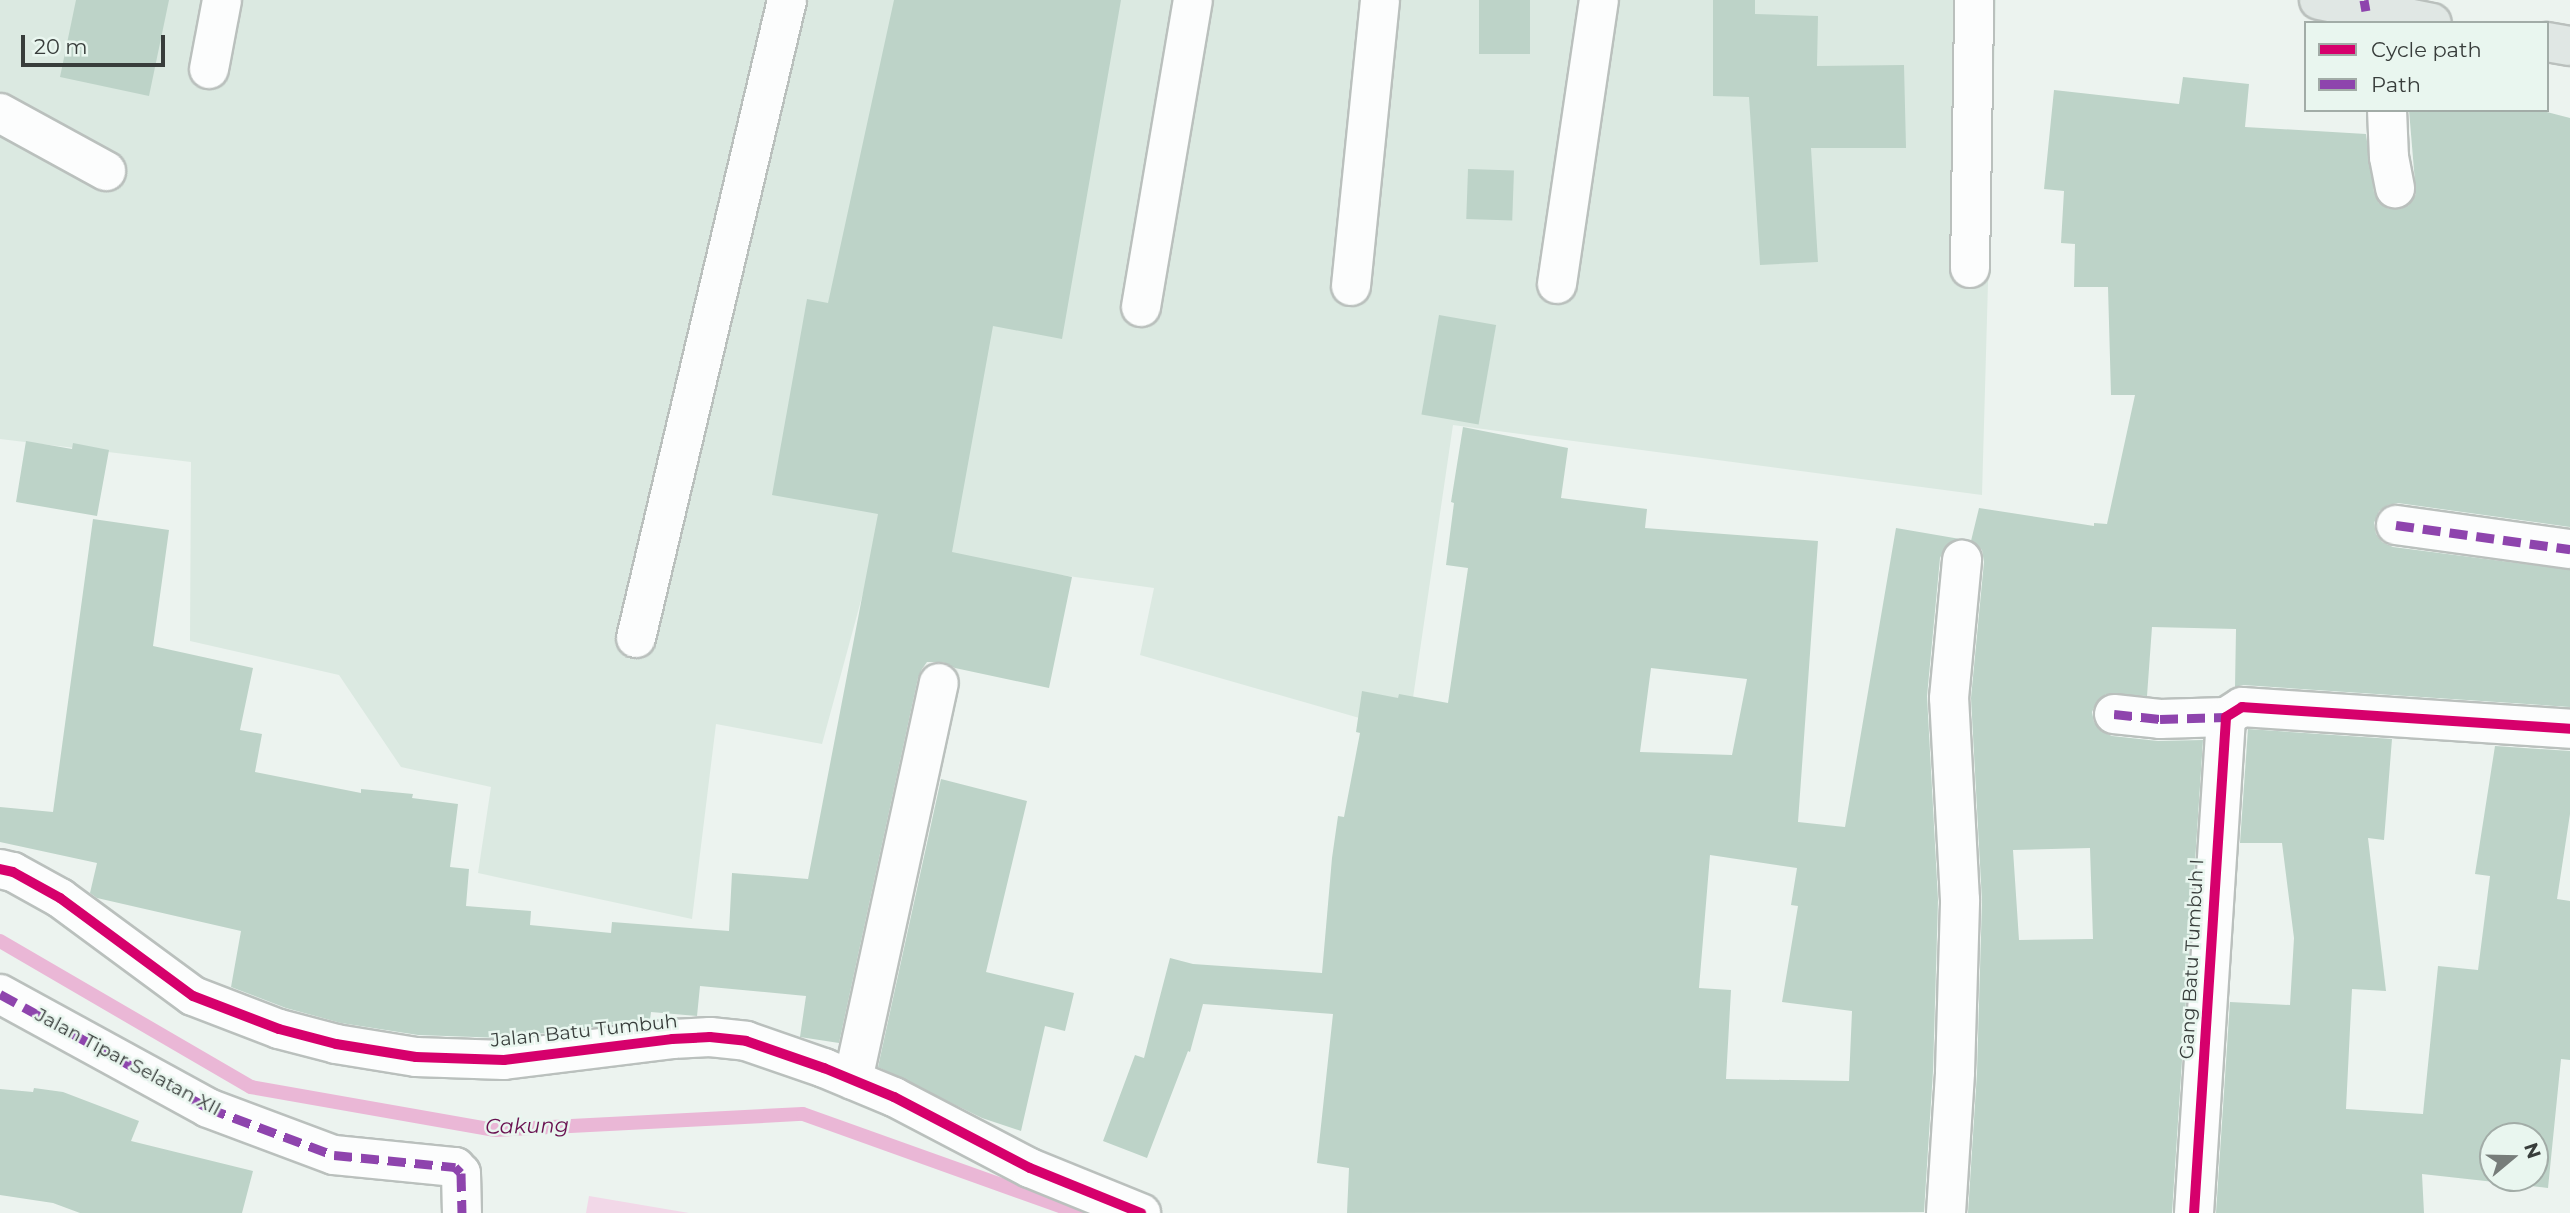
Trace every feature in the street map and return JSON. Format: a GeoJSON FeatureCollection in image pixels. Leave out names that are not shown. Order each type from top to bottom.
{"type":"FeatureCollection","features":[{"type":"Feature","properties":{"kind":"main road"},"geometry":{"type":"LineString","coordinates":[[2319,0],[2390,15]]}},
{"type":"Feature","properties":{"kind":"main road"},"geometry":{"type":"LineString","coordinates":[[2549,43],[2570,46]]}},
{"type":"Feature","properties":{"kind":"street"},"geometry":{"type":"LineString","coordinates":[[209,69],[222,0]]}},
{"type":"Feature","properties":{"kind":"street"},"geometry":{"type":"LineString","coordinates":[[636,638],[787,0]]}},
{"type":"Feature","properties":{"kind":"street"},"geometry":{"type":"LineString","coordinates":[[1141,307],[1193,0]]}},
{"type":"Feature","properties":{"kind":"street"},"geometry":{"type":"LineString","coordinates":[[1351,286],[1380,0]]}},
{"type":"Feature","properties":{"kind":"street"},"geometry":{"type":"LineString","coordinates":[[1558,284],[1599,0]]}},
{"type":"Feature","properties":{"kind":"street"},"geometry":{"type":"LineString","coordinates":[[1970,268],[1974,0]]}},
{"type":"Feature","properties":{"kind":"street"},"geometry":{"type":"LineString","coordinates":[[2387,112],[2389,157],[2395,188]]}},
{"type":"Feature","properties":{"kind":"street"},"geometry":{"type":"LineString","coordinates":[[0,113],[106,171]]}},
{"type":"Feature","properties":{"kind":"street"},"geometry":{"type":"LineString","coordinates":[[2396,525],[2570,550]]}},
{"type":"Feature","properties":{"kind":"street"},"geometry":{"type":"LineString","coordinates":[[1946,1213],[1955,1072],[1959,900],[1949,698],[1962,560]]}},
{"type":"Feature","properties":{"kind":"street"},"geometry":{"type":"LineString","coordinates":[[853,1080],[939,683]]}},
{"type":"Feature","properties":{"kind":"street"},"geometry":{"type":"LineString","coordinates":[[2114,715],[2160,719],[2230,714],[2242,707],[2570,729]]}},
{"type":"Feature","properties":{"kind":"street","name":"Gang Batu Tumbuh I"},"geometry":{"type":"LineString","coordinates":[[2194,1213],[2230,714]]}},
{"type":"Feature","properties":{"kind":"street","name":"Jalan Batu Tumbuh"},"geometry":{"type":"LineString","coordinates":[[0,869],[13,872],[60,898],[193,996],[279,1029],[336,1044],[416,1057],[504,1060],[710,1037],[746,1041],[894,1097],[1030,1168],[1141,1213]]}},
{"type":"Feature","properties":{"kind":"street","name":"Jalan Tipar Selatan XII"},"geometry":{"type":"LineString","coordinates":[[0,994],[208,1108],[334,1155],[455,1167],[461,1173],[462,1213]]}},
{"type":"Feature","properties":{"kind":"shaded area"},"geometry":{"type":"Polygon","coordinates":[[[0,0],[1996,0],[1982,495],[1453,425],[1408,732],[1140,655],[1154,588],[875,549],[822,744],[716,724],[692,919],[478,873],[491,787],[401,767],[339,675],[190,641],[191,462],[0,439],[0,0]]]}},
{"type":"Feature","properties":{"kind":"shaded area"},"geometry":{"type":"Polygon","coordinates":[[[589,1196],[689,1213],[586,1213],[589,1196]]]}},
{"type":"Feature","properties":{"kind":"building"},"geometry":{"type":"Polygon","coordinates":[[[76,0],[169,0],[149,96],[60,77],[76,0]]]}},
{"type":"Feature","properties":{"kind":"building"},"geometry":{"type":"Polygon","coordinates":[[[894,0],[1121,0],[1062,339],[993,326],[952,552],[1072,577],[1049,688],[955,668],[943,662],[927,662],[922,669],[839,1043],[800,1037],[806,996],[700,986],[697,1016],[651,1012],[650,1020],[503,1038],[418,1035],[341,1023],[286,1008],[231,987],[241,931],[97,898],[90,893],[97,863],[0,842],[0,807],[53,812],[93,519],[169,530],[153,646],[253,668],[240,730],[262,734],[255,772],[361,793],[361,789],[413,794],[412,798],[458,804],[450,867],[469,869],[466,906],[531,911],[530,925],[611,933],[612,922],[729,931],[732,873],[808,879],[878,514],[772,495],[807,299],[828,303],[894,0]]]}},
{"type":"Feature","properties":{"kind":"building"},"geometry":{"type":"Polygon","coordinates":[[[1479,0],[1530,0],[1530,54],[1479,54],[1479,0]]]}},
{"type":"Feature","properties":{"kind":"building"},"geometry":{"type":"Polygon","coordinates":[[[1713,0],[1755,0],[1755,14],[1818,16],[1817,66],[1904,65],[1906,148],[1811,148],[1818,262],[1760,265],[1749,97],[1713,96],[1713,0]]]}},
{"type":"Feature","properties":{"kind":"building"},"geometry":{"type":"Polygon","coordinates":[[[2183,77],[2249,84],[2245,127],[2366,134],[2374,192],[2379,203],[2389,209],[2400,209],[2409,205],[2416,194],[2409,112],[2547,112],[2570,118],[2570,527],[2398,503],[2379,511],[2374,523],[2376,534],[2382,542],[2393,547],[2570,570],[2570,707],[2243,685],[2235,687],[2236,629],[2152,627],[2147,696],[2106,694],[2097,701],[2092,712],[2094,722],[2101,731],[2112,736],[2158,741],[2203,740],[2172,1213],[1968,1213],[1977,1073],[1982,901],[1971,698],[1984,562],[1982,550],[1971,541],[1979,508],[2094,526],[2094,523],[2107,524],[2135,395],[2111,395],[2108,287],[2074,287],[2075,244],[2061,243],[2064,191],[2044,189],[2054,90],[2179,104],[2183,77]],[[2090,848],[2013,850],[2019,940],[2093,939],[2090,848]]]}},
{"type":"Feature","properties":{"kind":"building"},"geometry":{"type":"Polygon","coordinates":[[[1468,169],[1514,171],[1512,221],[1466,219],[1468,169]]]}},
{"type":"Feature","properties":{"kind":"building"},"geometry":{"type":"Polygon","coordinates":[[[1439,315],[1496,325],[1479,425],[1421,414],[1439,315]]]}},
{"type":"Feature","properties":{"kind":"building"},"geometry":{"type":"Polygon","coordinates":[[[1463,427],[1568,448],[1561,498],[1647,509],[1645,528],[1818,541],[1798,822],[1845,827],[1896,528],[1960,539],[1945,547],[1940,558],[1927,696],[1938,900],[1933,1071],[1924,1212],[1347,1213],[1349,1168],[1317,1163],[1333,1014],[1203,1004],[1190,1052],[1188,1051],[1147,1158],[1103,1141],[1135,1055],[1144,1058],[1170,958],[1193,964],[1322,973],[1332,858],[1338,816],[1344,817],[1360,733],[1356,732],[1362,691],[1398,698],[1399,694],[1448,703],[1468,568],[1446,565],[1454,503],[1451,502],[1463,427]],[[1651,668],[1640,752],[1732,755],[1747,679],[1651,668]],[[1710,855],[1699,988],[1731,990],[1726,1079],[1849,1081],[1852,1011],[1782,1002],[1798,906],[1791,905],[1797,868],[1710,855]]]}},
{"type":"Feature","properties":{"kind":"building"},"geometry":{"type":"Polygon","coordinates":[[[26,441],[72,449],[73,443],[109,450],[97,516],[16,502],[26,441]]]}},
{"type":"Feature","properties":{"kind":"building"},"geometry":{"type":"Polygon","coordinates":[[[2248,729],[2392,739],[2384,840],[2368,838],[2386,991],[2352,989],[2346,1109],[2423,1114],[2438,966],[2478,970],[2490,876],[2475,874],[2495,746],[2570,751],[2570,814],[2557,899],[2570,901],[2570,1060],[2561,1059],[2549,1178],[2549,1122],[2479,1122],[2479,1180],[2422,1174],[2424,1213],[2216,1213],[2230,1002],[2290,1005],[2294,938],[2282,843],[2240,843],[2248,729]]]}},
{"type":"Feature","properties":{"kind":"building"},"geometry":{"type":"Polygon","coordinates":[[[941,779],[1027,801],[986,972],[1074,993],[1065,1031],[1045,1026],[1021,1131],[982,1118],[878,1067],[941,779]]]}},
{"type":"Feature","properties":{"kind":"building"},"geometry":{"type":"Polygon","coordinates":[[[34,1088],[63,1092],[139,1121],[131,1141],[253,1171],[242,1213],[80,1213],[53,1203],[0,1195],[0,1089],[33,1092],[34,1088]]]}},
{"type":"Feature","properties":{"kind":"waterway","name":"Cakung"},"geometry":{"type":"LineString","coordinates":[[0,941],[251,1087],[495,1130],[803,1114],[1080,1213]]}},
{"type":"Feature","properties":{"kind":"marked path"},"geometry":{"type":"LineString","coordinates":[[2364,0],[2366,11]]}},
{"type":"Feature","properties":{"kind":"marked path"},"geometry":{"type":"LineString","coordinates":[[2396,525],[2570,549]]}},
{"type":"Feature","properties":{"kind":"marked path"},"geometry":{"type":"LineString","coordinates":[[2114,714],[2160,719],[2226,717]]}},
{"type":"Feature","properties":{"kind":"marked path"},"geometry":{"type":"LineString","coordinates":[[0,994],[208,1108],[334,1155],[455,1167],[461,1173],[462,1213]]}},
{"type":"Feature","properties":{"kind":"cycle path"},"geometry":{"type":"LineString","coordinates":[[2194,1213],[2226,717],[2242,707],[2570,729]]}},
{"type":"Feature","properties":{"kind":"cycle path"},"geometry":{"type":"LineString","coordinates":[[0,869],[13,872],[60,898],[193,996],[279,1029],[336,1044],[416,1057],[504,1060],[672,1039],[710,1037],[746,1041],[824,1068],[894,1097],[1030,1168],[1141,1213]]}}]}
